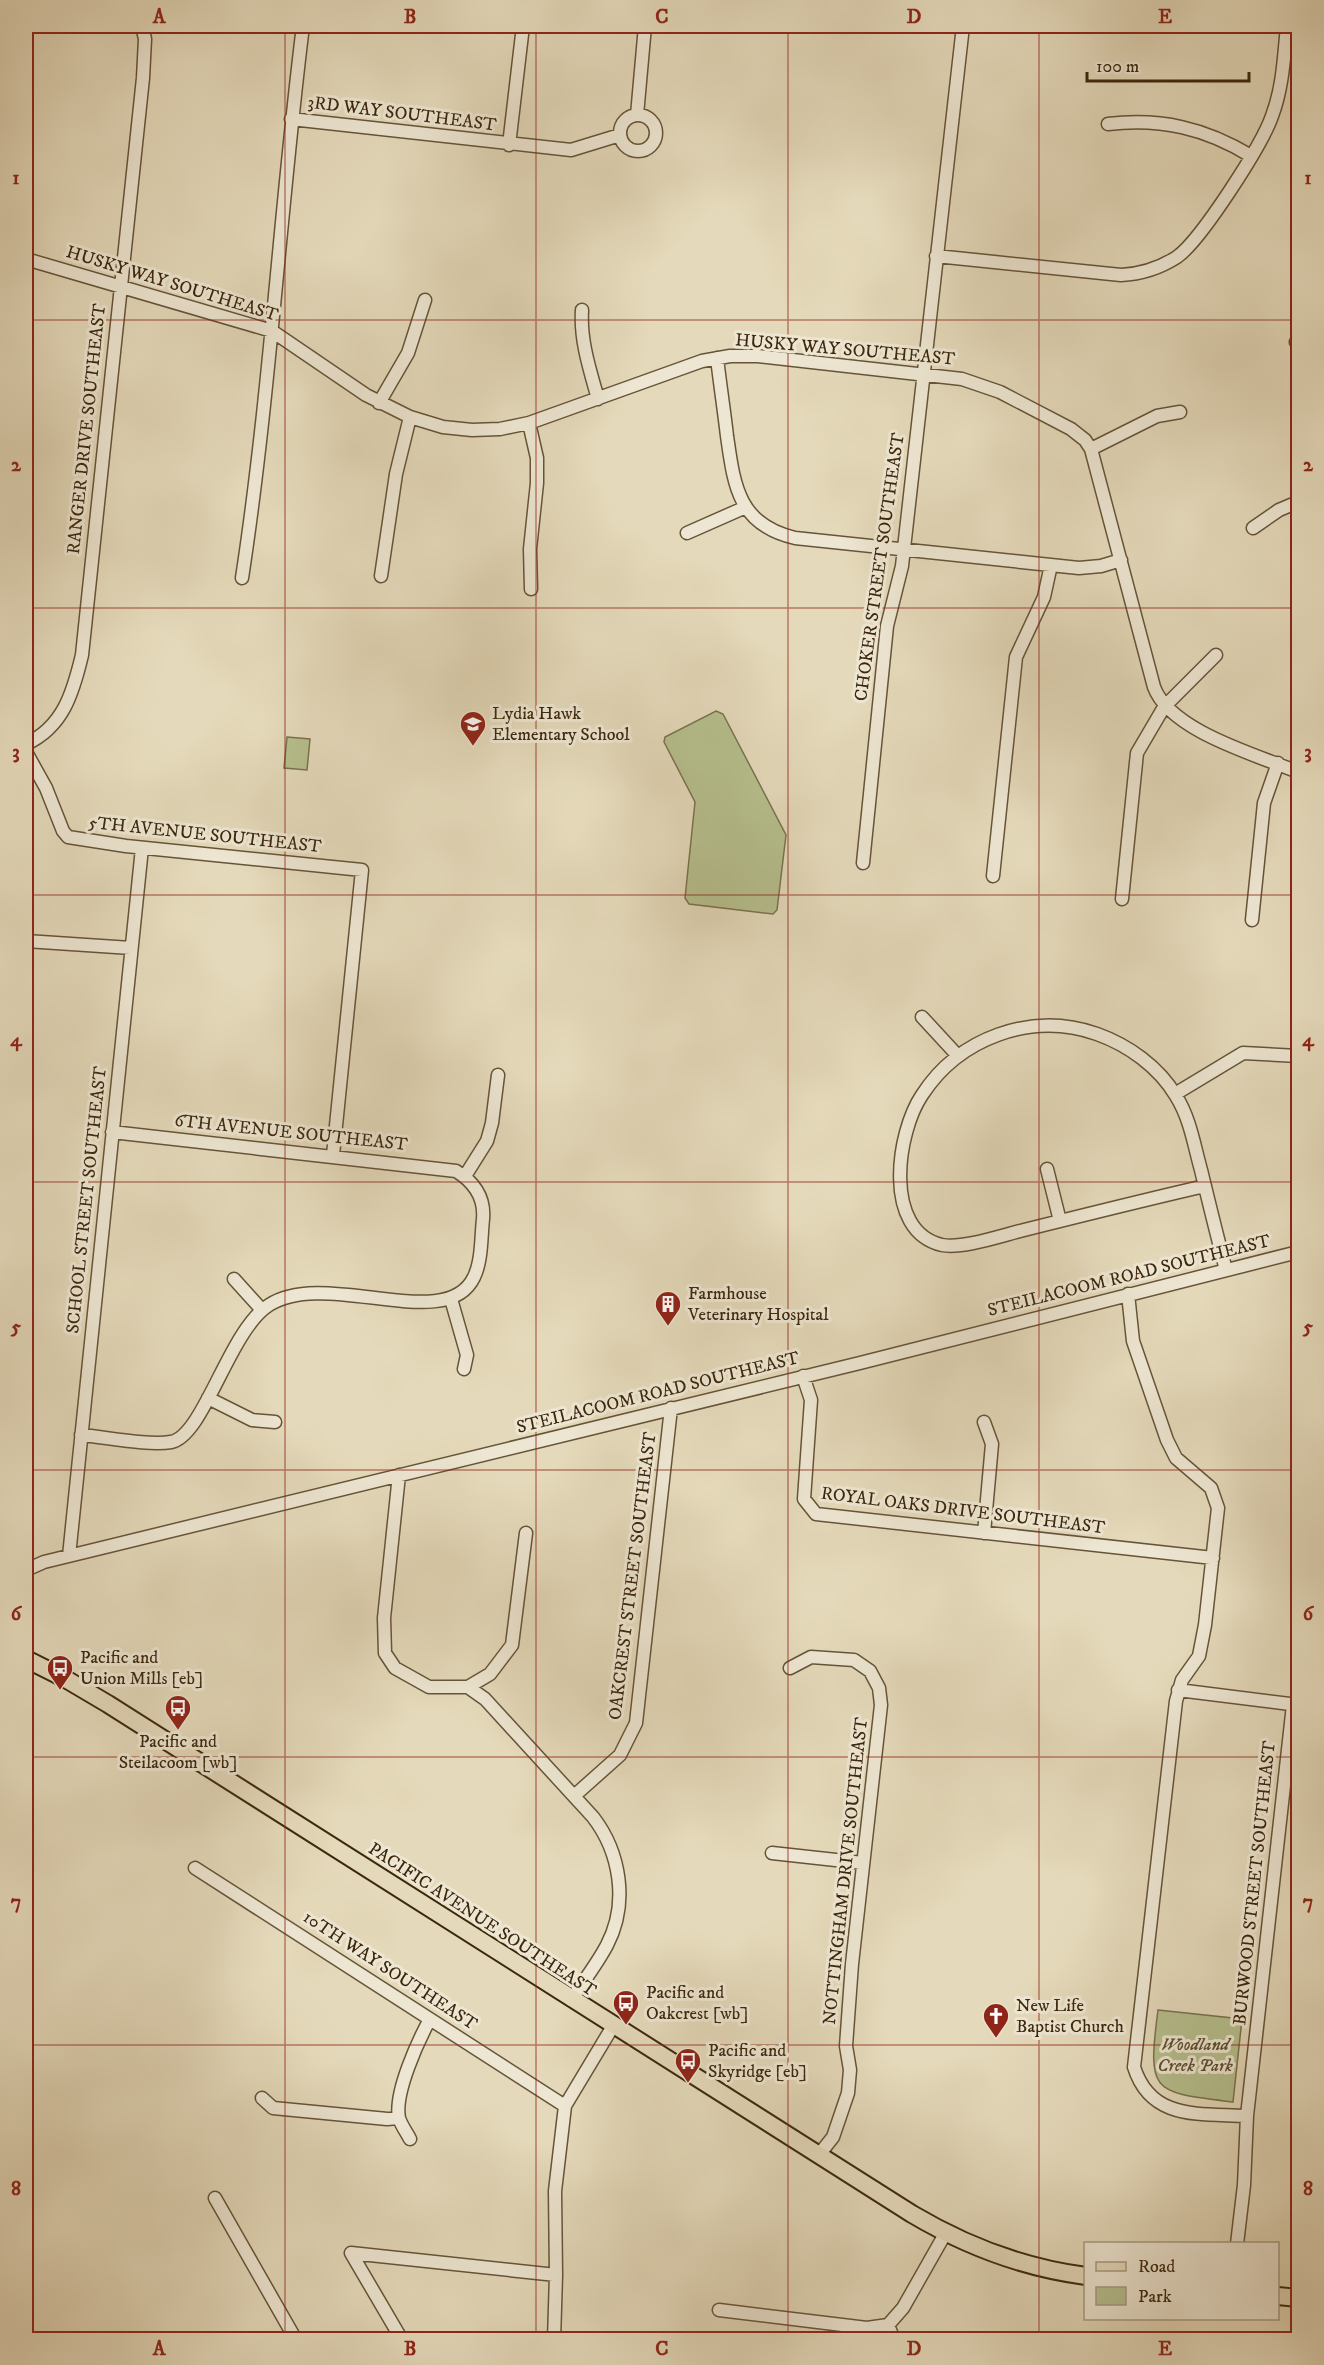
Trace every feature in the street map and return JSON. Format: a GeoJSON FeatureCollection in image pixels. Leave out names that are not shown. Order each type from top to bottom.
{"type":"FeatureCollection","features":[{"type":"Feature","properties":{"kind":"main road","name":"PACIFIC AVENUE SOUTHEAST"},"geometry":{"type":"LineString","coordinates":[[26,1659],[108,1704],[571,2000],[945,2234],[1019,2262],[1084,2276]]}},
{"type":"Feature","properties":{"kind":"main road"},"geometry":{"type":"LineString","coordinates":[[1279,2295],[1299,2298]]}},
{"type":"Feature","properties":{"kind":"street","name":"RANGER DRIVE SOUTHEAST"},"geometry":{"type":"LineString","coordinates":[[26,744],[47,731],[63,711],[75,685],[82,655],[143,78],[145,39],[142,26]]}},
{"type":"Feature","properties":{"kind":"street"},"geometry":{"type":"LineString","coordinates":[[242,578],[272,331],[291,119],[303,26]]}},
{"type":"Feature","properties":{"kind":"street","name":"3RD WAY SOUTHEAST"},"geometry":{"type":"LineString","coordinates":[[509,145],[524,26]]}},
{"type":"Feature","properties":{"kind":"street"},"geometry":{"type":"LineString","coordinates":[[637,115],[645,26]]}},
{"type":"Feature","properties":{"kind":"street","name":"CHOKER STREET SOUTHEAST"},"geometry":{"type":"LineString","coordinates":[[862,863],[887,626],[899,583],[904,549],[963,26]]}},
{"type":"Feature","properties":{"kind":"street"},"geometry":{"type":"LineString","coordinates":[[936,256],[1111,275],[1151,270],[1179,256],[1195,240],[1263,136],[1278,100],[1287,26]]}},
{"type":"Feature","properties":{"kind":"street"},"geometry":{"type":"LineString","coordinates":[[637,115],[653,123],[656,134],[652,144],[642,150],[631,150],[620,135],[626,120],[637,115]]}},
{"type":"Feature","properties":{"kind":"street","name":"3RD WAY SOUTHEAST"},"geometry":{"type":"LineString","coordinates":[[291,119],[509,145],[571,150],[620,135]]}},
{"type":"Feature","properties":{"kind":"street"},"geometry":{"type":"LineString","coordinates":[[1108,124],[1152,121],[1176,125],[1219,138],[1251,156]]}},
{"type":"Feature","properties":{"kind":"street","name":"HUSKY WAY SOUTHEAST"},"geometry":{"type":"LineString","coordinates":[[26,259],[272,331],[379,403],[410,417],[444,427],[472,430],[500,429],[529,423],[717,358],[751,356],[962,379],[1000,392],[1071,429],[1085,440],[1091,449]]}},
{"type":"Feature","properties":{"kind":"street"},"geometry":{"type":"LineString","coordinates":[[379,403],[408,353],[425,300]]}},
{"type":"Feature","properties":{"kind":"street"},"geometry":{"type":"LineString","coordinates":[[582,310],[581,326],[585,351],[598,399]]}},
{"type":"Feature","properties":{"kind":"street"},"geometry":{"type":"LineString","coordinates":[[717,358],[733,476],[746,507],[766,527],[785,536],[1051,565],[1090,568],[1121,560]]}},
{"type":"Feature","properties":{"kind":"street"},"geometry":{"type":"LineString","coordinates":[[1180,412],[1157,416],[1091,449],[1154,687],[1164,707],[1200,730],[1299,772]]}},
{"type":"Feature","properties":{"kind":"street"},"geometry":{"type":"LineString","coordinates":[[381,576],[396,474],[410,417]]}},
{"type":"Feature","properties":{"kind":"street"},"geometry":{"type":"LineString","coordinates":[[529,423],[537,458],[537,483],[530,549],[531,590]]}},
{"type":"Feature","properties":{"kind":"street"},"geometry":{"type":"LineString","coordinates":[[1253,528],[1279,510],[1299,502]]}},
{"type":"Feature","properties":{"kind":"street"},"geometry":{"type":"LineString","coordinates":[[687,533],[746,507]]}},
{"type":"Feature","properties":{"kind":"street"},"geometry":{"type":"LineString","coordinates":[[993,876],[1016,657],[1044,597],[1051,565]]}},
{"type":"Feature","properties":{"kind":"street"},"geometry":{"type":"LineString","coordinates":[[1122,899],[1137,753],[1164,707],[1216,655]]}},
{"type":"Feature","properties":{"kind":"street","name":"5TH AVENUE SOUTHEAST"},"geometry":{"type":"LineString","coordinates":[[26,752],[46,788],[63,831],[68,837],[142,848],[362,870],[333,1155]]}},
{"type":"Feature","properties":{"kind":"street"},"geometry":{"type":"LineString","coordinates":[[1252,920],[1264,803],[1278,763]]}},
{"type":"Feature","properties":{"kind":"street","name":"SCHOOL STREET SOUTHEAST"},"geometry":{"type":"LineString","coordinates":[[69,1556],[142,848]]}},
{"type":"Feature","properties":{"kind":"street"},"geometry":{"type":"LineString","coordinates":[[26,941],[132,948]]}},
{"type":"Feature","properties":{"kind":"street"},"geometry":{"type":"LineString","coordinates":[[922,1017],[958,1056]]}},
{"type":"Feature","properties":{"kind":"street"},"geometry":{"type":"LineString","coordinates":[[1204,1186],[964,1243],[943,1245],[928,1239],[917,1230],[906,1213],[900,1192],[904,1139],[911,1115],[921,1096],[936,1076],[958,1056],[1000,1033],[1028,1027],[1063,1026],[1103,1036],[1131,1052],[1161,1075],[1175,1094],[1186,1113],[1226,1270]]}},
{"type":"Feature","properties":{"kind":"street"},"geometry":{"type":"LineString","coordinates":[[1175,1094],[1243,1053],[1299,1056]]}},
{"type":"Feature","properties":{"kind":"street"},"geometry":{"type":"LineString","coordinates":[[81,1435],[171,1442],[189,1432],[243,1330],[262,1310],[290,1295],[314,1291],[429,1303],[451,1299],[468,1286],[478,1266],[482,1205],[474,1184],[465,1176],[487,1141],[492,1123],[498,1075]]}},
{"type":"Feature","properties":{"kind":"street","name":"6TH AVENUE SOUTHEAST"},"geometry":{"type":"LineString","coordinates":[[112,1132],[443,1167],[465,1176]]}},
{"type":"Feature","properties":{"kind":"street"},"geometry":{"type":"LineString","coordinates":[[1047,1169],[1060,1221]]}},
{"type":"Feature","properties":{"kind":"street","name":"STEILACOOM ROAD SOUTHEAST"},"geometry":{"type":"LineString","coordinates":[[26,1570],[69,1556],[1299,1252]]}},
{"type":"Feature","properties":{"kind":"street"},"geometry":{"type":"LineString","coordinates":[[234,1279],[262,1310]]}},
{"type":"Feature","properties":{"kind":"street"},"geometry":{"type":"LineString","coordinates":[[1128,1294],[1135,1347],[1171,1450],[1183,1466],[1205,1480],[1216,1497],[1218,1518],[1199,1656],[1178,1690],[1134,2067],[1147,2094],[1167,2107],[1180,2111],[1247,2116]]}},
{"type":"Feature","properties":{"kind":"street"},"geometry":{"type":"LineString","coordinates":[[451,1299],[467,1355],[464,1370]]}},
{"type":"Feature","properties":{"kind":"street","name":"ROYAL OAKS DRIVE SOUTHEAST"},"geometry":{"type":"LineString","coordinates":[[803,1376],[811,1400],[803,1490],[804,1499],[816,1514],[1213,1558]]}},
{"type":"Feature","properties":{"kind":"street"},"geometry":{"type":"LineString","coordinates":[[208,1398],[252,1420],[275,1422]]}},
{"type":"Feature","properties":{"kind":"street","name":"OAKCREST STREET SOUTHEAST"},"geometry":{"type":"LineString","coordinates":[[574,1796],[620,1755],[636,1723],[670,1408]]}},
{"type":"Feature","properties":{"kind":"street"},"geometry":{"type":"LineString","coordinates":[[984,1422],[992,1444],[984,1533]]}},
{"type":"Feature","properties":{"kind":"street"},"geometry":{"type":"LineString","coordinates":[[399,1475],[384,1618],[385,1653],[394,1668],[429,1687],[441,1689],[468,1687],[490,1674],[512,1645],[526,1533]]}},
{"type":"Feature","properties":{"kind":"street","name":"NOTTINGHAM DRIVE SOUTHEAST"},"geometry":{"type":"LineString","coordinates":[[790,1668],[811,1657],[854,1660],[870,1671],[879,1688],[881,1705],[847,2035],[848,2093],[833,2137],[818,2156]]}},
{"type":"Feature","properties":{"kind":"street"},"geometry":{"type":"LineString","coordinates":[[468,1687],[494,1707],[605,1832],[611,1844],[619,1881],[610,1937],[571,2000]]}},
{"type":"Feature","properties":{"kind":"street"},"geometry":{"type":"LineString","coordinates":[[1178,1690],[1296,1705]]}},
{"type":"Feature","properties":{"kind":"street","name":"BURWOOD STREET SOUTHEAST"},"geometry":{"type":"LineString","coordinates":[[1237,2242],[1244,2185],[1247,2116],[1296,1705]]}},
{"type":"Feature","properties":{"kind":"street"},"geometry":{"type":"LineString","coordinates":[[772,1853],[863,1863]]}},
{"type":"Feature","properties":{"kind":"street","name":"10TH WAY SOUTHEAST"},"geometry":{"type":"LineString","coordinates":[[195,1868],[565,2106]]}},
{"type":"Feature","properties":{"kind":"street"},"geometry":{"type":"LineString","coordinates":[[410,2139],[399,2118],[412,2053],[430,2019]]}},
{"type":"Feature","properties":{"kind":"street"},"geometry":{"type":"LineString","coordinates":[[554,2340],[555,2191],[565,2106],[613,2026]]}},
{"type":"Feature","properties":{"kind":"street"},"geometry":{"type":"LineString","coordinates":[[262,2098],[273,2108],[387,2119],[399,2118]]}},
{"type":"Feature","properties":{"kind":"street"},"geometry":{"type":"LineString","coordinates":[[214,2198],[296,2340]]}},
{"type":"Feature","properties":{"kind":"street"},"geometry":{"type":"LineString","coordinates":[[719,2310],[867,2328],[888,2325],[903,2308],[945,2234]]}},
{"type":"Feature","properties":{"kind":"street"},"geometry":{"type":"LineString","coordinates":[[402,2340],[351,2253],[556,2275]]}},
{"type":"Feature","properties":{"kind":"street"},"geometry":{"type":"LineString","coordinates":[[888,2325],[894,2340]]}},
{"type":"Feature","properties":{"kind":"green space"},"geometry":{"type":"Polygon","coordinates":[[[716,711],[723,714],[786,835],[777,910],[773,914],[689,904],[685,898],[695,802],[664,742],[665,737],[716,711]]]}},
{"type":"Feature","properties":{"kind":"green space"},"geometry":{"type":"Polygon","coordinates":[[[287,737],[310,739],[307,770],[284,768],[287,737]]]}},
{"type":"Feature","properties":{"kind":"green space","name":"Woodland Creek Park"},"geometry":{"type":"Polygon","coordinates":[[[1158,2010],[1242,2019],[1233,2102],[1186,2095],[1171,2091],[1161,2084],[1156,2073],[1154,2058],[1158,2010]]]}},
{"type":"Feature","properties":{"kind":"place","name":"Lydia Hawk Elementary School"},"geometry":{"type":"Point","coordinates":[473,747]}},
{"type":"Feature","properties":{"kind":"place","name":"Farmhouse Veterinary Hospital"},"geometry":{"type":"Point","coordinates":[668,1327]}},
{"type":"Feature","properties":{"kind":"place","name":"Pacific and Union Mills [eb]"},"geometry":{"type":"Point","coordinates":[60,1691]}},
{"type":"Feature","properties":{"kind":"place","name":"Pacific and Steilacoom [wb]"},"geometry":{"type":"Point","coordinates":[178,1731]}},
{"type":"Feature","properties":{"kind":"place","name":"Pacific and Oakcrest [wb]"},"geometry":{"type":"Point","coordinates":[626,2026]}},
{"type":"Feature","properties":{"kind":"place","name":"New Life Baptist Church"},"geometry":{"type":"Point","coordinates":[996,2039]}},
{"type":"Feature","properties":{"kind":"place","name":"Pacific and Skyridge [eb]"},"geometry":{"type":"Point","coordinates":[688,2084]}}]}
